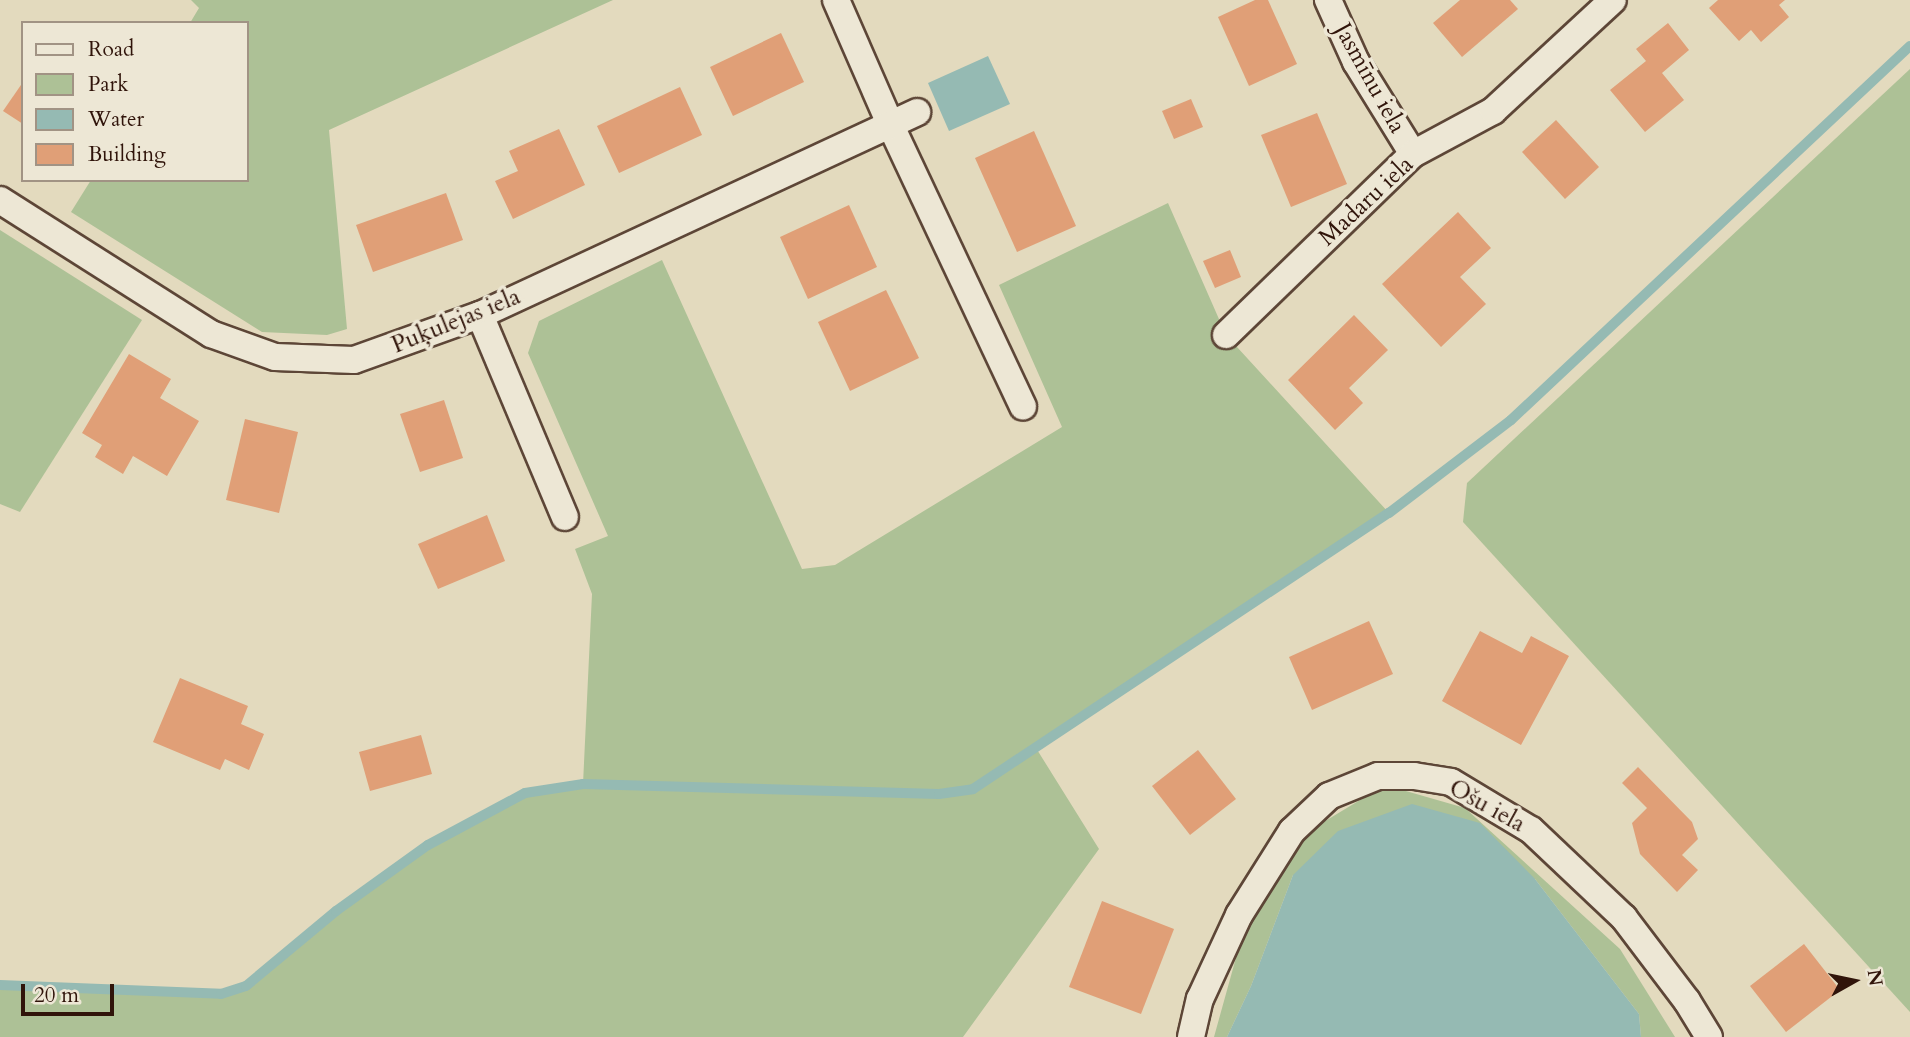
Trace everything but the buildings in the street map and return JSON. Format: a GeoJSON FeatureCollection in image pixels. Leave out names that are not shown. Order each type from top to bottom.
{"type":"FeatureCollection","features":[{"type":"Feature","properties":{"kind":"street"},"geometry":{"type":"LineString","coordinates":[[836,0],[891,126],[1023,406]]}},
{"type":"Feature","properties":{"kind":"street","name":"Jasmīnu iela"},"geometry":{"type":"LineString","coordinates":[[1328,0],[1356,62],[1413,154]]}},
{"type":"Feature","properties":{"kind":"street","name":"Madaru iela"},"geometry":{"type":"LineString","coordinates":[[1226,335],[1413,154],[1493,111],[1613,0]]}},
{"type":"Feature","properties":{"kind":"street","name":"Puķulejas iela"},"geometry":{"type":"LineString","coordinates":[[0,200],[211,334],[275,358],[354,360],[480,315],[917,112]]}},
{"type":"Feature","properties":{"kind":"street"},"geometry":{"type":"LineString","coordinates":[[480,315],[565,517]]}},
{"type":"Feature","properties":{"kind":"street","name":"Ošu iela"},"geometry":{"type":"LineString","coordinates":[[1191,1037],[1200,999],[1239,915],[1292,831],[1329,796],[1378,776],[1413,776],[1451,782],[1531,830],[1624,918],[1687,1001],[1709,1037]]}},
{"type":"Feature","properties":{"kind":"green space"},"geometry":{"type":"Polygon","coordinates":[[[191,0],[613,0],[329,130],[347,329],[327,335],[262,332],[71,212],[90,182],[248,182],[248,21],[191,21],[199,8],[191,0]]]}},
{"type":"Feature","properties":{"kind":"green space"},"geometry":{"type":"Polygon","coordinates":[[[1910,69],[1910,1012],[1463,522],[1467,483],[1910,69]]]}},
{"type":"Feature","properties":{"kind":"green space"},"geometry":{"type":"Polygon","coordinates":[[[1168,203],[1226,335],[1389,513],[1036,748],[1099,849],[963,1037],[0,1037],[0,985],[221,994],[246,986],[336,911],[428,845],[525,793],[583,784],[592,594],[575,549],[608,536],[528,353],[539,321],[662,260],[802,569],[835,565],[1062,427],[999,285],[1168,203]]]}},
{"type":"Feature","properties":{"kind":"green space"},"geometry":{"type":"Polygon","coordinates":[[[0,230],[142,320],[20,512],[0,504],[0,230]]]}},
{"type":"Feature","properties":{"kind":"green space"},"geometry":{"type":"Polygon","coordinates":[[[1385,785],[1465,808],[1620,949],[1675,1037],[1641,1037],[1639,1014],[1535,879],[1293,875],[1251,986],[1227,1037],[1214,1037],[1242,936],[1302,835],[1385,785]]]}},
{"type":"Feature","properties":{"kind":"water"},"geometry":{"type":"Polygon","coordinates":[[[988,56],[1010,104],[949,131],[928,83],[988,56]]]}},
{"type":"Feature","properties":{"kind":"water"},"geometry":{"type":"Polygon","coordinates":[[[1412,804],[1480,823],[1535,879],[1639,1014],[1641,1037],[1227,1037],[1251,986],[1293,875],[1338,831],[1412,804]]]}},
{"type":"Feature","properties":{"kind":"waterway"},"geometry":{"type":"LineString","coordinates":[[0,985],[221,994],[246,986],[336,911],[428,845],[525,793],[583,784],[939,794],[973,789],[1389,513],[1511,420],[1910,46]]}}]}
